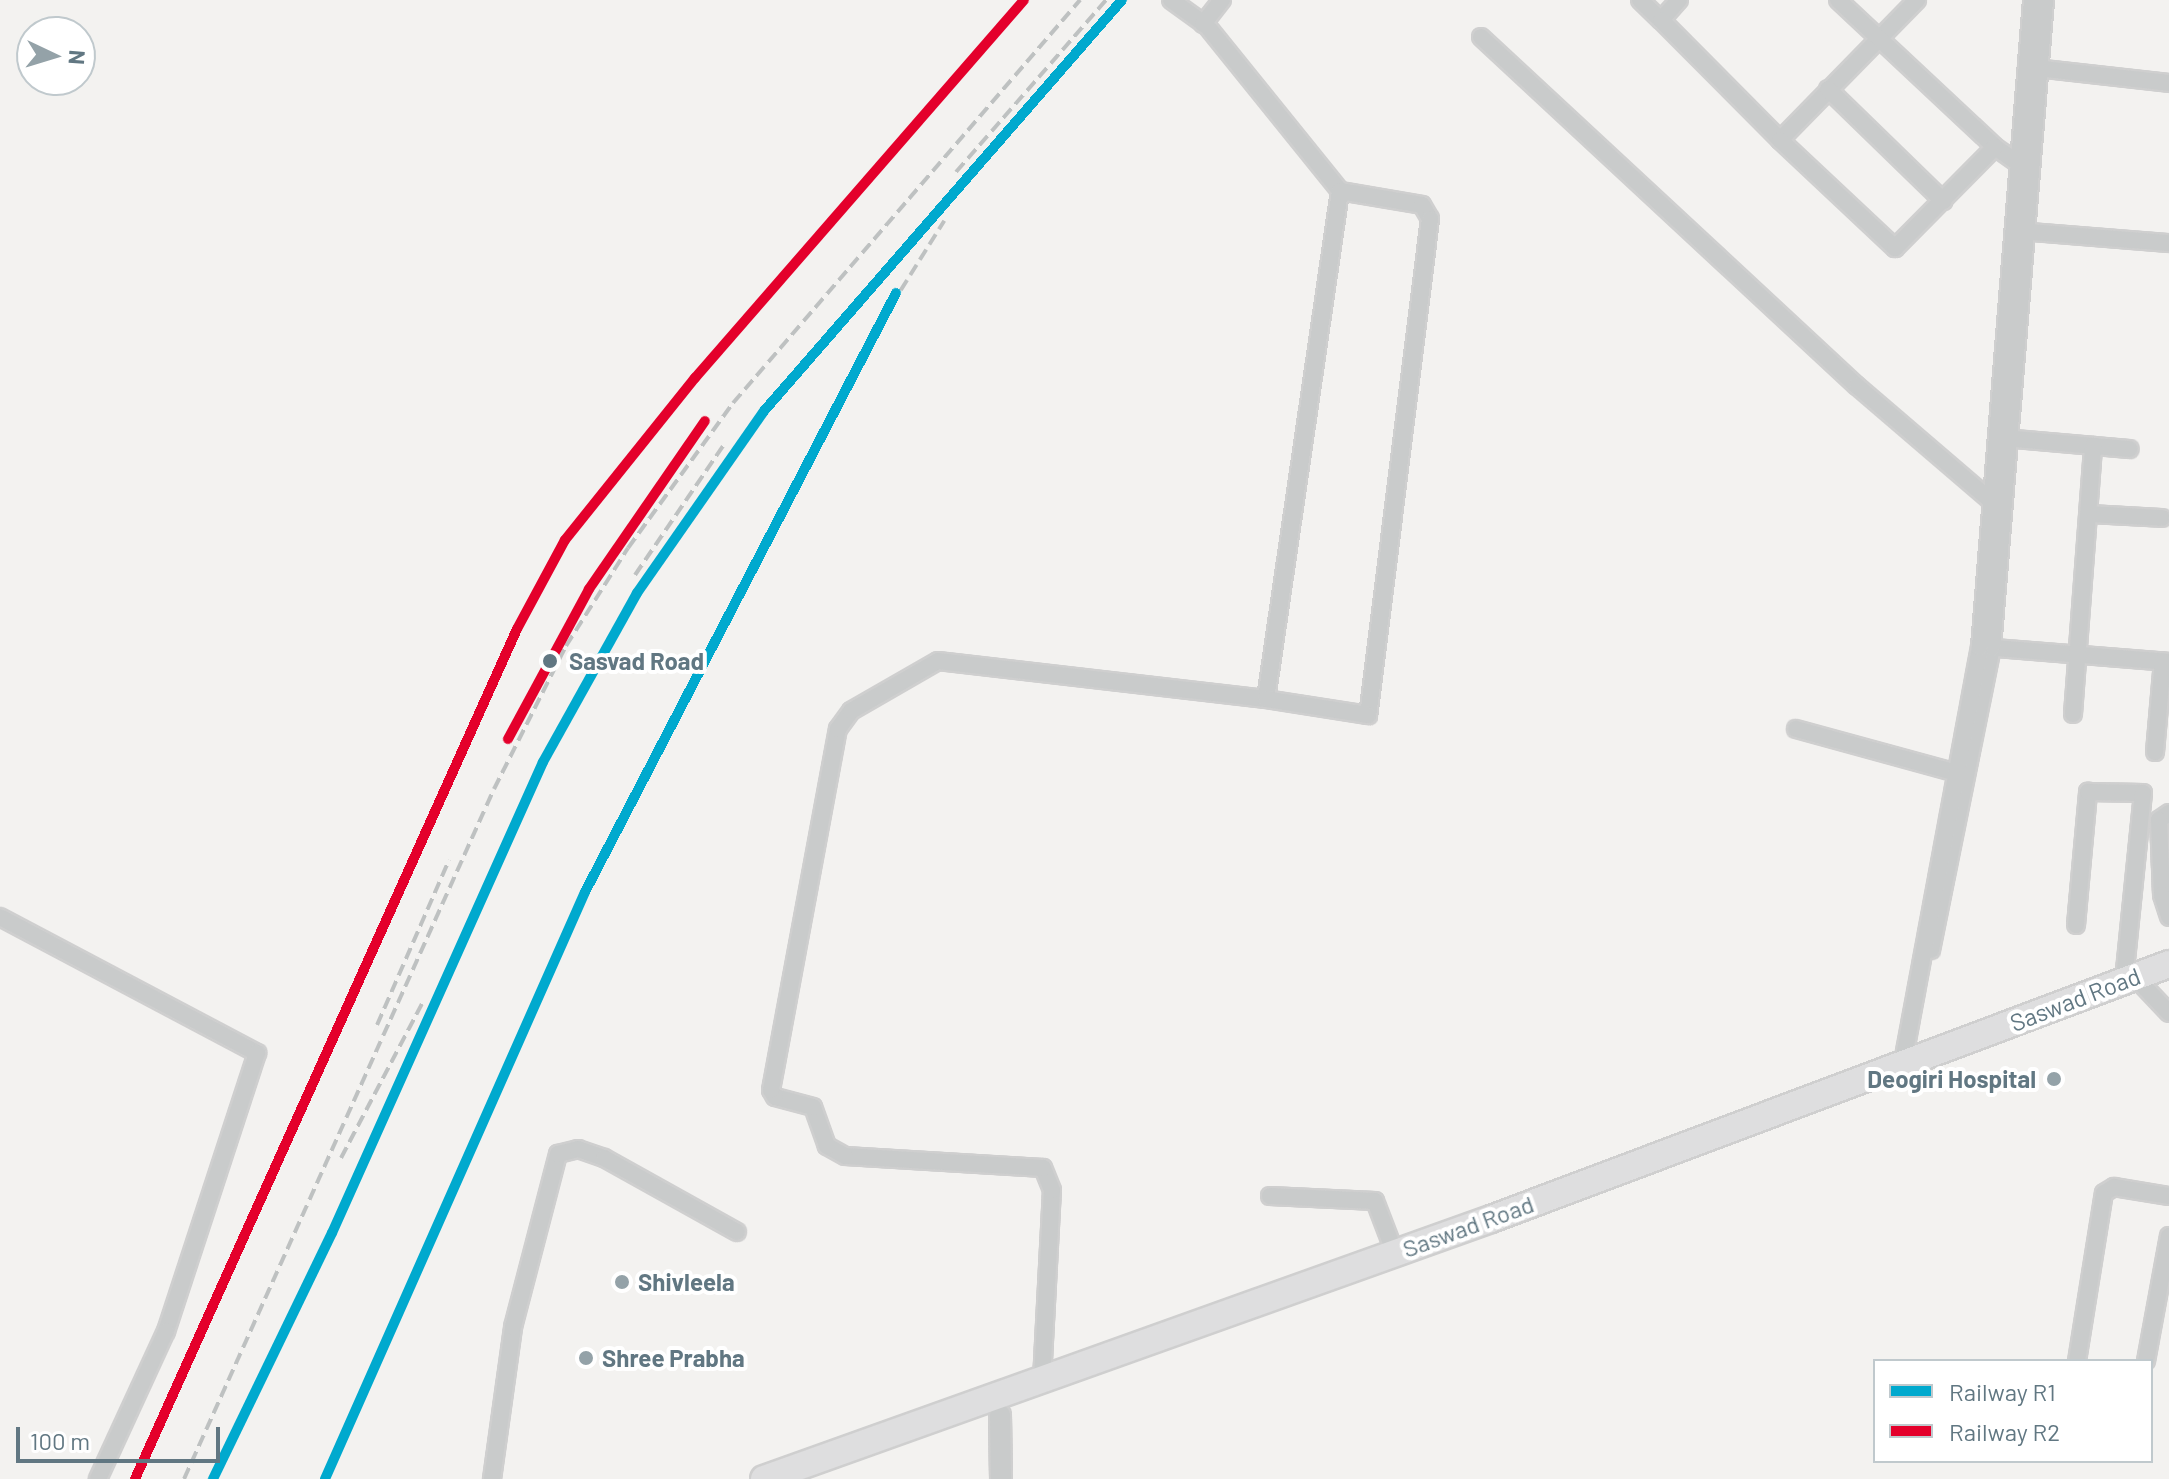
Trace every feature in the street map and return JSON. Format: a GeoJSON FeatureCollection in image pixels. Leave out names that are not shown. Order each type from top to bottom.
{"type":"FeatureCollection","features":[{"type":"Feature","properties":{"kind":"highway","name":"Saswad Road"},"geometry":{"type":"LineString","coordinates":[[764,1479],[1395,1253],[1908,1060],[2151,973]]}},
{"type":"Feature","properties":{"kind":"street"},"geometry":{"type":"LineString","coordinates":[[1042,1380],[1052,1190],[1043,1168],[836,1154],[827,1146],[813,1107],[775,1097],[771,1090],[838,729],[851,711],[938,661],[1266,699],[1368,715],[1430,219],[1422,205],[1340,191],[1203,24],[1171,0]]}},
{"type":"Feature","properties":{"kind":"street"},"geometry":{"type":"LineString","coordinates":[[1203,24],[1222,0]]}},
{"type":"Feature","properties":{"kind":"street"},"geometry":{"type":"LineString","coordinates":[[1640,0],[1780,140],[1895,248],[1995,147]]}},
{"type":"Feature","properties":{"kind":"street"},"geometry":{"type":"LineString","coordinates":[[1661,20],[1679,0]]}},
{"type":"Feature","properties":{"kind":"street"},"geometry":{"type":"LineString","coordinates":[[1838,0],[1878,41],[1995,147],[2025,167]]}},
{"type":"Feature","properties":{"kind":"street"},"geometry":{"type":"LineString","coordinates":[[1780,140],[1917,0]]}},
{"type":"Feature","properties":{"kind":"street"},"geometry":{"type":"LineString","coordinates":[[1908,1060],[1986,647],[2021,231],[2032,67],[2032,0]]}},
{"type":"Feature","properties":{"kind":"street"},"geometry":{"type":"LineString","coordinates":[[2032,67],[2045,0]]}},
{"type":"Feature","properties":{"kind":"street"},"geometry":{"type":"LineString","coordinates":[[1481,37],[1857,386],[1998,506]]}},
{"type":"Feature","properties":{"kind":"street"},"geometry":{"type":"LineString","coordinates":[[2032,67],[2169,83]]}},
{"type":"Feature","properties":{"kind":"street"},"geometry":{"type":"LineString","coordinates":[[1828,89],[1943,201]]}},
{"type":"Feature","properties":{"kind":"street"},"geometry":{"type":"LineString","coordinates":[[1266,699],[1340,191]]}},
{"type":"Feature","properties":{"kind":"street"},"geometry":{"type":"LineString","coordinates":[[2021,231],[2169,243]]}},
{"type":"Feature","properties":{"kind":"street"},"geometry":{"type":"LineString","coordinates":[[2004,438],[2130,449]]}},
{"type":"Feature","properties":{"kind":"street"},"geometry":{"type":"LineString","coordinates":[[2073,714],[2080,655],[2093,446]]}},
{"type":"Feature","properties":{"kind":"street"},"geometry":{"type":"LineString","coordinates":[[2089,514],[2162,518]]}},
{"type":"Feature","properties":{"kind":"street"},"geometry":{"type":"LineString","coordinates":[[1986,647],[2166,662],[2155,752]]}},
{"type":"Feature","properties":{"kind":"street"},"geometry":{"type":"LineString","coordinates":[[1796,729],[1960,774]]}},
{"type":"Feature","properties":{"kind":"street"},"geometry":{"type":"LineString","coordinates":[[2076,925],[2088,792],[2143,793],[2151,973],[2169,1013]]}},
{"type":"Feature","properties":{"kind":"street"},"geometry":{"type":"LineString","coordinates":[[2169,813],[2159,820],[2169,917]]}},
{"type":"Feature","properties":{"kind":"street"},"geometry":{"type":"LineString","coordinates":[[0,917],[257,1053],[166,1331],[98,1479]]}},
{"type":"Feature","properties":{"kind":"street"},"geometry":{"type":"LineString","coordinates":[[492,1479],[513,1327],[558,1154],[578,1149],[604,1158],[737,1232]]}},
{"type":"Feature","properties":{"kind":"street"},"geometry":{"type":"LineString","coordinates":[[2077,1359],[2104,1193],[2114,1187],[2169,1196]]}},
{"type":"Feature","properties":{"kind":"street"},"geometry":{"type":"LineString","coordinates":[[1270,1196],[1375,1201],[1395,1253]]}},
{"type":"Feature","properties":{"kind":"street"},"geometry":{"type":"LineString","coordinates":[[2146,1359],[2169,1236]]}},
{"type":"Feature","properties":{"kind":"street"},"geometry":{"type":"LineString","coordinates":[[1000,1415],[1001,1479]]}},
{"type":"Feature","properties":{"kind":"railway"},"geometry":{"type":"LineString","coordinates":[[135,1479],[517,629],[565,540],[695,378],[1024,0]]}},
{"type":"Feature","properties":{"kind":"railway"},"geometry":{"type":"LineString","coordinates":[[184,1479],[494,789],[566,646],[628,548],[733,403],[1080,0]]}},
{"type":"Feature","properties":{"kind":"railway"},"geometry":{"type":"LineString","coordinates":[[956,172],[1106,0]]}},
{"type":"Feature","properties":{"kind":"railway"},"geometry":{"type":"LineString","coordinates":[[213,1479],[332,1233],[543,762],[637,593],[764,411],[1122,0]]}},
{"type":"Feature","properties":{"kind":"railway"},"geometry":{"type":"LineString","coordinates":[[325,1479],[585,892],[872,336],[944,221]]}},
{"type":"Feature","properties":{"kind":"railway"},"geometry":{"type":"LineString","coordinates":[[635,575],[723,446]]}},
{"type":"Feature","properties":{"kind":"railway"},"geometry":{"type":"LineString","coordinates":[[377,1025],[449,860]]}},
{"type":"Feature","properties":{"kind":"railway"},"geometry":{"type":"LineString","coordinates":[[341,1158],[422,1004]]}},
{"type":"Feature","properties":{"kind":"rail line","name":"R2"},"geometry":{"type":"LineString","coordinates":[[135,1479],[517,629],[565,540],[695,378],[1024,0]]}},
{"type":"Feature","properties":{"kind":"rail line","name":"R1"},"geometry":{"type":"LineString","coordinates":[[213,1479],[332,1233],[543,762],[637,593],[764,411],[1122,0]]}},
{"type":"Feature","properties":{"kind":"rail line","name":"R1"},"geometry":{"type":"LineString","coordinates":[[325,1479],[585,892],[896,293]]}},
{"type":"Feature","properties":{"kind":"rail line","name":"R2"},"geometry":{"type":"LineString","coordinates":[[508,739],[589,589],[705,421]]}},
{"type":"Feature","properties":{"kind":"place","name":"Sasvad Road"},"geometry":{"type":"Point","coordinates":[550,661]}},
{"type":"Feature","properties":{"kind":"place","name":"Deogiri Hospital"},"geometry":{"type":"Point","coordinates":[2054,1079]}},
{"type":"Feature","properties":{"kind":"place","name":"Shivleela"},"geometry":{"type":"Point","coordinates":[622,1282]}},
{"type":"Feature","properties":{"kind":"place","name":"Shree Prabha"},"geometry":{"type":"Point","coordinates":[586,1358]}}]}
